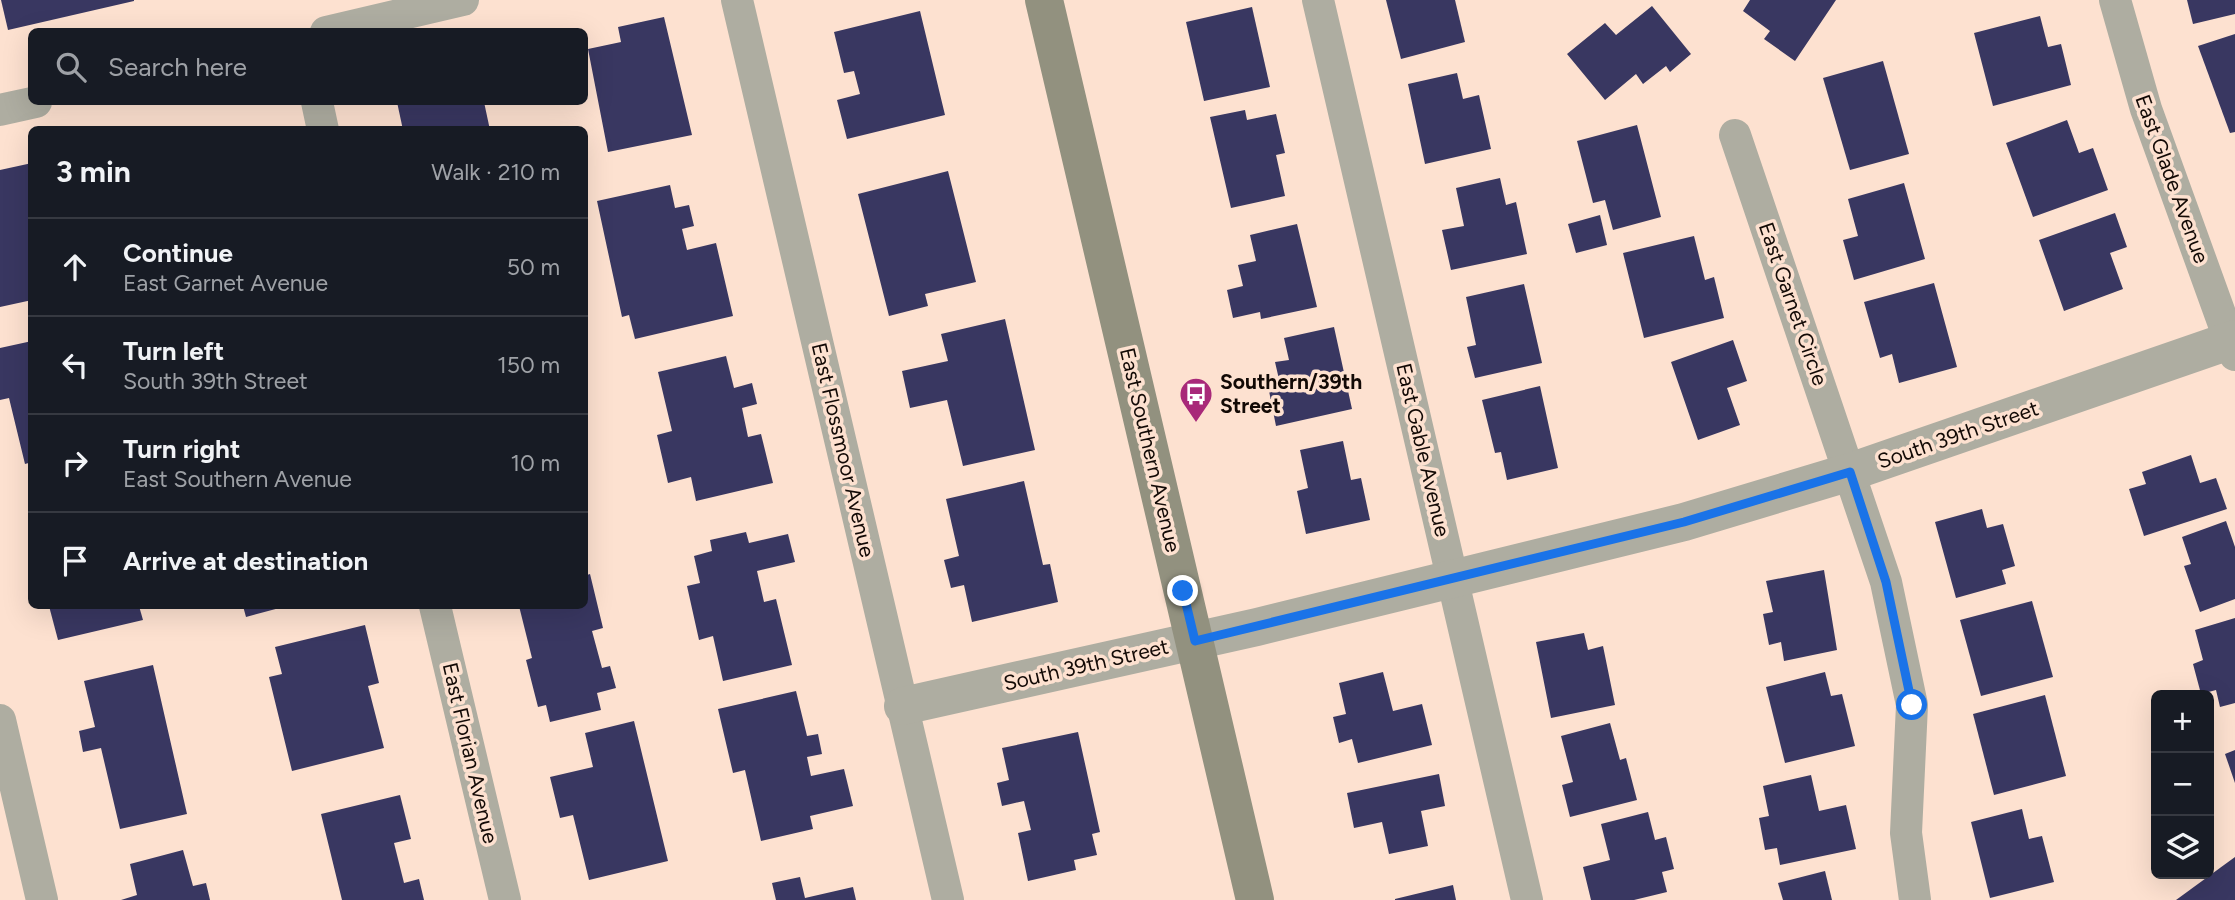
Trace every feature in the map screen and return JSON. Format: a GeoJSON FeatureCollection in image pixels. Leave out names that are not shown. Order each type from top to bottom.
{"type":"FeatureCollection","features":[{"type":"Feature","properties":{"kind":"main road","name":"East Southern Avenue"},"geometry":{"type":"LineString","coordinates":[[1044,0],[1255,900]]}},
{"type":"Feature","properties":{"kind":"street"},"geometry":{"type":"LineString","coordinates":[[343,28],[463,0]]}},
{"type":"Feature","properties":{"kind":"street","name":"East Flossmoor Avenue"},"geometry":{"type":"LineString","coordinates":[[737,0],[948,900]]}},
{"type":"Feature","properties":{"kind":"street","name":"East Gable Avenue"},"geometry":{"type":"LineString","coordinates":[[1318,0],[1527,900]]}},
{"type":"Feature","properties":{"kind":"street","name":"East Glade Avenue"},"geometry":{"type":"LineString","coordinates":[[2115,0],[2146,109],[2233,345]]}},
{"type":"Feature","properties":{"kind":"street"},"geometry":{"type":"LineString","coordinates":[[0,110],[28,104]]}},
{"type":"Feature","properties":{"kind":"street"},"geometry":{"type":"LineString","coordinates":[[318,105],[322,126]]}},
{"type":"Feature","properties":{"kind":"street","name":"East Garnet Circle"},"geometry":{"type":"LineString","coordinates":[[1735,135],[1886,582],[1912,705],[1906,833],[1915,900]]}},
{"type":"Feature","properties":{"kind":"street","name":"South 39th Street"},"geometry":{"type":"LineString","coordinates":[[903,706],[1195,641],[1684,522],[1850,472],[2233,345]]}},
{"type":"Feature","properties":{"kind":"street","name":"East Florian Avenue"},"geometry":{"type":"LineString","coordinates":[[436,609],[505,900]]}},
{"type":"Feature","properties":{"kind":"street"},"geometry":{"type":"LineString","coordinates":[[0,720],[42,900]]}},
{"type":"Feature","properties":{"kind":"building"},"geometry":{"type":"Polygon","coordinates":[[[1,0],[134,0],[134,1],[8,30],[1,0]]]}},
{"type":"Feature","properties":{"kind":"building"},"geometry":{"type":"Polygon","coordinates":[[[1386,0],[1455,0],[1465,42],[1401,59],[1386,0]]]}},
{"type":"Feature","properties":{"kind":"building"},"geometry":{"type":"Polygon","coordinates":[[[1750,0],[1836,0],[1795,61],[1764,39],[1770,31],[1743,11],[1750,0]]]}},
{"type":"Feature","properties":{"kind":"building"},"geometry":{"type":"Polygon","coordinates":[[[2187,0],[2235,0],[2235,14],[2193,24],[2187,0]]]}},
{"type":"Feature","properties":{"kind":"building"},"geometry":{"type":"Polygon","coordinates":[[[1652,6],[1691,54],[1670,72],[1666,66],[1643,84],[1636,74],[1605,100],[1567,54],[1605,23],[1616,35],[1652,6]]]}},
{"type":"Feature","properties":{"kind":"building"},"geometry":{"type":"Polygon","coordinates":[[[1252,7],[1270,87],[1204,101],[1186,22],[1252,7]]]}},
{"type":"Feature","properties":{"kind":"building"},"geometry":{"type":"Polygon","coordinates":[[[920,11],[945,115],[847,139],[837,100],[860,94],[854,71],[844,73],[834,32],[920,11]]]}},
{"type":"Feature","properties":{"kind":"building"},"geometry":{"type":"Polygon","coordinates":[[[2040,16],[2048,47],[2061,44],[2071,85],[1993,106],[1974,33],[2040,16]]]}},
{"type":"Feature","properties":{"kind":"building"},"geometry":{"type":"Polygon","coordinates":[[[664,17],[692,135],[608,152],[588,49],[621,42],[618,27],[664,17]]]}},
{"type":"Feature","properties":{"kind":"building"},"geometry":{"type":"Polygon","coordinates":[[[2235,34],[2235,132],[2230,133],[2198,46],[2235,34]]]}},
{"type":"Feature","properties":{"kind":"building"},"geometry":{"type":"Polygon","coordinates":[[[1883,61],[1909,154],[1850,170],[1823,78],[1883,61]]]}},
{"type":"Feature","properties":{"kind":"building"},"geometry":{"type":"Polygon","coordinates":[[[1457,73],[1463,99],[1479,95],[1491,149],[1425,164],[1408,84],[1457,73]]]}},
{"type":"Feature","properties":{"kind":"building"},"geometry":{"type":"Polygon","coordinates":[[[398,105],[485,105],[489,126],[402,126],[398,105]]]}},
{"type":"Feature","properties":{"kind":"building"},"geometry":{"type":"Polygon","coordinates":[[[1245,110],[1247,120],[1276,114],[1285,153],[1276,155],[1285,196],[1231,208],[1210,117],[1245,110]]]}},
{"type":"Feature","properties":{"kind":"building"},"geometry":{"type":"Polygon","coordinates":[[[2067,120],[2079,153],[2093,148],[2108,190],[2033,217],[2006,143],[2067,120]]]}},
{"type":"Feature","properties":{"kind":"building"},"geometry":{"type":"Polygon","coordinates":[[[1637,125],[1661,217],[1613,230],[1605,200],[1593,203],[1577,141],[1637,125]]]}},
{"type":"Feature","properties":{"kind":"building"},"geometry":{"type":"Polygon","coordinates":[[[28,164],[28,301],[0,307],[0,170],[28,164]]]}},
{"type":"Feature","properties":{"kind":"building"},"geometry":{"type":"Polygon","coordinates":[[[948,171],[976,282],[925,294],[928,306],[889,316],[858,194],[948,171]]]}},
{"type":"Feature","properties":{"kind":"building"},"geometry":{"type":"Polygon","coordinates":[[[1500,178],[1506,205],[1516,202],[1527,254],[1451,270],[1442,230],[1464,226],[1456,188],[1500,178]]]}},
{"type":"Feature","properties":{"kind":"building"},"geometry":{"type":"Polygon","coordinates":[[[1904,183],[1925,259],[1854,280],[1843,240],[1858,236],[1848,199],[1904,183]]]}},
{"type":"Feature","properties":{"kind":"building"},"geometry":{"type":"Polygon","coordinates":[[[670,185],[675,208],[689,205],[694,226],[682,229],[687,250],[716,243],[733,316],[635,339],[629,315],[622,317],[597,201],[670,185]]]}},
{"type":"Feature","properties":{"kind":"building"},"geometry":{"type":"Polygon","coordinates":[[[2115,213],[2127,247],[2110,253],[2123,289],[2064,311],[2039,240],[2115,213]]]}},
{"type":"Feature","properties":{"kind":"building"},"geometry":{"type":"Polygon","coordinates":[[[1600,215],[1607,245],[1576,253],[1568,224],[1600,215]]]}},
{"type":"Feature","properties":{"kind":"building"},"geometry":{"type":"Polygon","coordinates":[[[1297,224],[1317,307],[1261,319],[1260,312],[1233,318],[1227,290],[1243,286],[1238,265],[1256,261],[1250,235],[1297,224]]]}},
{"type":"Feature","properties":{"kind":"building"},"geometry":{"type":"Polygon","coordinates":[[[1694,236],[1705,280],[1714,277],[1724,318],[1644,338],[1623,253],[1694,236]]]}},
{"type":"Feature","properties":{"kind":"building"},"geometry":{"type":"Polygon","coordinates":[[[1934,283],[1957,367],[1899,383],[1892,354],[1880,358],[1864,302],[1934,283]]]}},
{"type":"Feature","properties":{"kind":"building"},"geometry":{"type":"Polygon","coordinates":[[[1524,284],[1542,363],[1475,378],[1467,347],[1476,345],[1466,297],[1524,284]]]}},
{"type":"Feature","properties":{"kind":"building"},"geometry":{"type":"Polygon","coordinates":[[[1005,319],[1035,450],[963,466],[947,400],[910,408],[902,371],[948,361],[941,334],[1005,319]]]}},
{"type":"Feature","properties":{"kind":"building"},"geometry":{"type":"Polygon","coordinates":[[[1334,327],[1352,409],[1276,426],[1269,391],[1281,388],[1275,362],[1289,360],[1284,338],[1334,327]]]}},
{"type":"Feature","properties":{"kind":"building"},"geometry":{"type":"Polygon","coordinates":[[[1733,340],[1747,381],[1727,388],[1740,425],[1698,440],[1671,362],[1733,340]]]}},
{"type":"Feature","properties":{"kind":"building"},"geometry":{"type":"Polygon","coordinates":[[[28,342],[28,463],[25,464],[9,398],[0,400],[0,348],[28,342]]]}},
{"type":"Feature","properties":{"kind":"building"},"geometry":{"type":"Polygon","coordinates":[[[726,356],[734,388],[752,383],[757,404],[742,408],[748,437],[761,434],[773,483],[696,501],[691,477],[668,483],[657,435],[672,431],[658,372],[726,356]]]}},
{"type":"Feature","properties":{"kind":"building"},"geometry":{"type":"Polygon","coordinates":[[[1540,386],[1558,468],[1507,480],[1501,452],[1495,453],[1482,400],[1540,386]]]}},
{"type":"Feature","properties":{"kind":"building"},"geometry":{"type":"Polygon","coordinates":[[[1343,441],[1351,480],[1361,478],[1370,520],[1306,534],[1297,491],[1308,488],[1300,450],[1343,441]]]}},
{"type":"Feature","properties":{"kind":"building"},"geometry":{"type":"Polygon","coordinates":[[[2191,455],[2200,483],[2216,478],[2227,509],[2144,536],[2129,489],[2146,484],[2142,472],[2191,455]]]}},
{"type":"Feature","properties":{"kind":"building"},"geometry":{"type":"Polygon","coordinates":[[[1024,481],[1043,565],[1050,564],[1058,602],[972,622],[964,585],[951,588],[944,560],[959,556],[946,499],[1024,481]]]}},
{"type":"Feature","properties":{"kind":"building"},"geometry":{"type":"Polygon","coordinates":[[[1982,509],[1987,528],[2003,524],[2015,566],[2002,570],[2006,584],[1956,598],[1935,522],[1982,509]]]}},
{"type":"Feature","properties":{"kind":"building"},"geometry":{"type":"Polygon","coordinates":[[[2226,521],[2235,547],[2235,599],[2200,612],[2184,566],[2191,564],[2182,537],[2226,521]]]}},
{"type":"Feature","properties":{"kind":"building"},"geometry":{"type":"Polygon","coordinates":[[[746,532],[749,543],[788,534],[795,562],[757,571],[764,602],[776,599],[792,665],[723,681],[713,636],[699,640],[687,586],[700,583],[694,556],[712,551],[710,540],[746,532]]]}},
{"type":"Feature","properties":{"kind":"building"},"geometry":{"type":"Polygon","coordinates":[[[1824,570],[1837,650],[1784,661],[1781,642],[1769,645],[1763,614],[1773,612],[1766,581],[1824,570]]]}},
{"type":"Feature","properties":{"kind":"building"},"geometry":{"type":"Polygon","coordinates":[[[590,574],[603,628],[592,631],[602,668],[610,666],[616,688],[597,693],[601,710],[550,722],[546,705],[538,707],[526,660],[532,658],[520,609],[588,609],[590,574]]]}},
{"type":"Feature","properties":{"kind":"building"},"geometry":{"type":"Polygon","coordinates":[[[2032,601],[2053,677],[1981,696],[1960,620],[2032,601]]]}},
{"type":"Feature","properties":{"kind":"building"},"geometry":{"type":"Polygon","coordinates":[[[50,609],[140,609],[143,620],[58,640],[50,609]]]}},
{"type":"Feature","properties":{"kind":"building"},"geometry":{"type":"Polygon","coordinates":[[[244,609],[276,609],[246,617],[244,609]]]}},
{"type":"Feature","properties":{"kind":"building"},"geometry":{"type":"Polygon","coordinates":[[[2235,618],[2235,703],[2220,707],[2216,690],[2200,690],[2193,664],[2203,660],[2195,630],[2235,618]]]}},
{"type":"Feature","properties":{"kind":"building"},"geometry":{"type":"Polygon","coordinates":[[[365,625],[379,683],[368,686],[384,748],[292,771],[269,677],[282,674],[275,647],[365,625]]]}},
{"type":"Feature","properties":{"kind":"building"},"geometry":{"type":"Polygon","coordinates":[[[1584,633],[1588,650],[1603,646],[1615,705],[1551,718],[1536,642],[1584,633]]]}},
{"type":"Feature","properties":{"kind":"building"},"geometry":{"type":"Polygon","coordinates":[[[153,665],[187,814],[120,829],[101,748],[83,752],[79,731],[95,727],[84,681],[153,665]]]}},
{"type":"Feature","properties":{"kind":"building"},"geometry":{"type":"Polygon","coordinates":[[[1383,672],[1393,711],[1422,704],[1432,745],[1358,763],[1352,739],[1339,743],[1333,717],[1346,714],[1339,683],[1383,672]]]}},
{"type":"Feature","properties":{"kind":"building"},"geometry":{"type":"Polygon","coordinates":[[[1825,672],[1831,696],[1842,694],[1855,746],[1785,763],[1766,687],[1825,672]]]}},
{"type":"Feature","properties":{"kind":"building"},"geometry":{"type":"Polygon","coordinates":[[[796,691],[807,736],[818,734],[822,754],[807,757],[811,776],[844,769],[853,806],[810,816],[813,829],[761,841],[745,770],[733,773],[718,709],[796,691]]]}},
{"type":"Feature","properties":{"kind":"building"},"geometry":{"type":"Polygon","coordinates":[[[2045,695],[2066,776],[1994,795],[1973,714],[2045,695]]]}},
{"type":"Feature","properties":{"kind":"building"},"geometry":{"type":"Polygon","coordinates":[[[634,721],[668,861],[589,880],[573,815],[560,818],[550,777],[593,767],[585,733],[634,721]]]}},
{"type":"Feature","properties":{"kind":"building"},"geometry":{"type":"Polygon","coordinates":[[[1610,723],[1620,760],[1626,758],[1637,800],[1570,817],[1562,785],[1573,782],[1561,736],[1610,723]]]}},
{"type":"Feature","properties":{"kind":"building"},"geometry":{"type":"Polygon","coordinates":[[[1078,732],[1100,832],[1092,834],[1097,855],[1074,860],[1076,870],[1028,881],[1018,833],[1031,830],[1024,801],[1002,806],[997,783],[1009,780],[1002,748],[1078,732]]]}},
{"type":"Feature","properties":{"kind":"building"},"geometry":{"type":"Polygon","coordinates":[[[2235,750],[2235,783],[2225,754],[2235,750]]]}},
{"type":"Feature","properties":{"kind":"building"},"geometry":{"type":"Polygon","coordinates":[[[1439,774],[1445,806],[1421,811],[1428,846],[1389,854],[1382,822],[1354,828],[1347,793],[1439,774]]]}},
{"type":"Feature","properties":{"kind":"building"},"geometry":{"type":"Polygon","coordinates":[[[1811,775],[1819,811],[1846,805],[1856,849],[1780,865],[1777,848],[1765,850],[1759,818],[1769,816],[1763,786],[1811,775]]]}},
{"type":"Feature","properties":{"kind":"building"},"geometry":{"type":"Polygon","coordinates":[[[400,795],[411,839],[394,843],[404,883],[419,879],[424,900],[342,900],[321,814],[400,795]]]}},
{"type":"Feature","properties":{"kind":"building"},"geometry":{"type":"Polygon","coordinates":[[[2022,809],[2029,839],[2042,836],[2054,882],[1990,898],[1971,822],[2022,809]]]}},
{"type":"Feature","properties":{"kind":"building"},"geometry":{"type":"Polygon","coordinates":[[[1648,812],[1655,840],[1666,837],[1674,869],[1662,872],[1667,892],[1634,900],[1591,900],[1583,867],[1610,860],[1601,824],[1648,812]]]}},
{"type":"Feature","properties":{"kind":"building"},"geometry":{"type":"Polygon","coordinates":[[[183,850],[193,886],[206,883],[210,900],[121,900],[137,895],[130,864],[183,850]]]}},
{"type":"Feature","properties":{"kind":"building"},"geometry":{"type":"Polygon","coordinates":[[[2235,857],[2235,900],[2176,900],[2205,879],[2214,879],[2214,872],[2235,857]]]}},
{"type":"Feature","properties":{"kind":"building"},"geometry":{"type":"Polygon","coordinates":[[[1825,871],[1832,900],[1783,900],[1778,883],[1825,871]]]}},
{"type":"Feature","properties":{"kind":"building"},"geometry":{"type":"Polygon","coordinates":[[[800,877],[805,898],[853,887],[856,900],[776,900],[772,883],[800,877]]]}},
{"type":"Feature","properties":{"kind":"building"},"geometry":{"type":"Polygon","coordinates":[[[1453,885],[1456,900],[1395,900],[1395,899],[1453,885]]]}},
{"type":"Feature","properties":{"kind":"place","name":"Southern/39th Street"},"geometry":{"type":"Point","coordinates":[1196,424]}},
{"type":"Feature","properties":{"kind":"route"},"geometry":{"type":"LineString","coordinates":[[1183,591],[1195,641],[1684,522],[1850,472],[1886,582],[1912,705]]}}]}
